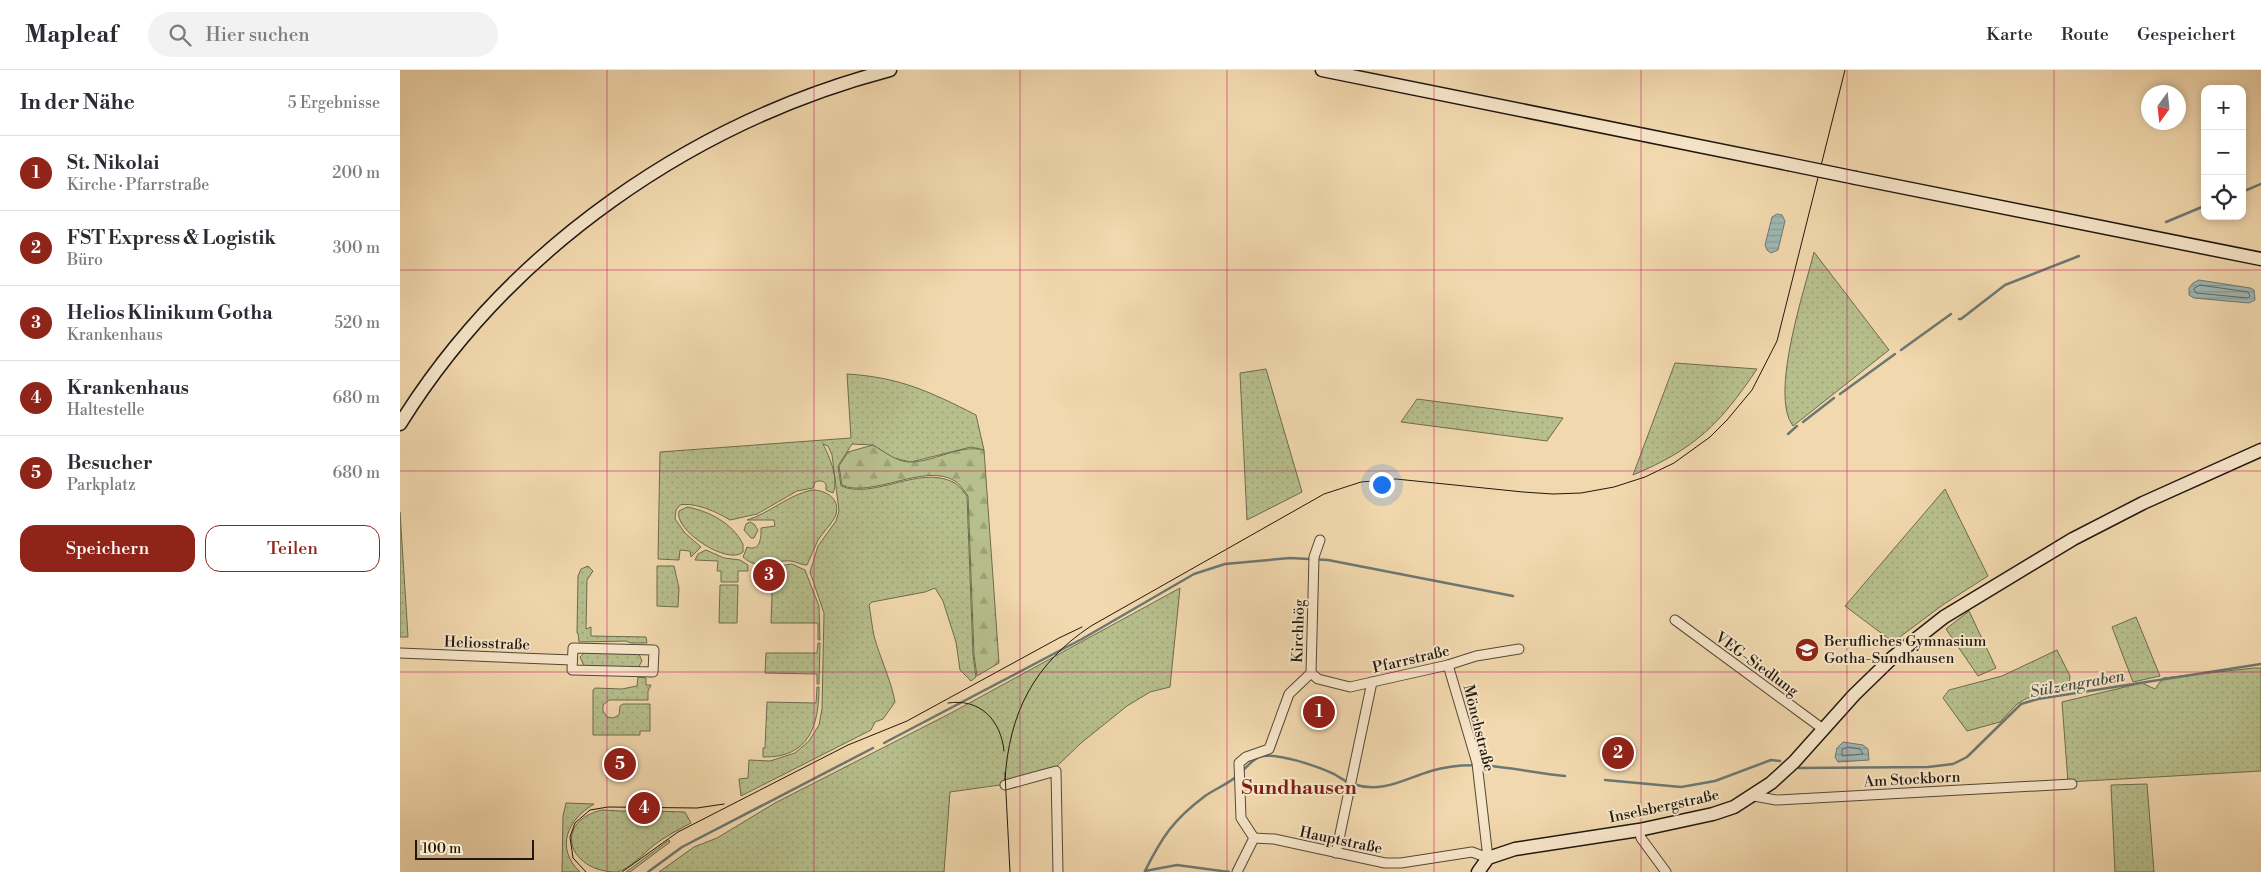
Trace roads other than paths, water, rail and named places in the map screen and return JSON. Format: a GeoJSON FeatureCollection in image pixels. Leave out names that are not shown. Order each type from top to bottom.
{"type":"FeatureCollection","features":[{"type":"Feature","properties":{"kind":"main road"},"geometry":{"type":"LineString","coordinates":[[400,424],[427,384],[453,351],[507,289],[571,232],[615,198],[656,171],[744,123],[793,101],[890,70]]}},
{"type":"Feature","properties":{"kind":"main road"},"geometry":{"type":"LineString","coordinates":[[1322,70],[2261,259]]}},
{"type":"Feature","properties":{"kind":"main road","name":"Inselsbergstraße"},"geometry":{"type":"LineString","coordinates":[[1488,858],[1515,849],[1639,830],[1713,814],[1734,807],[1754,796],[1794,762],[1892,658],[1918,636],[1987,589],[2073,539],[2143,503],[2261,450]]}},
{"type":"Feature","properties":{"kind":"main road"},"geometry":{"type":"LineString","coordinates":[[1478,872],[1488,858]]}},
{"type":"Feature","properties":{"kind":"street","name":"Kirchhög"},"geometry":{"type":"LineString","coordinates":[[1254,838],[1241,818],[1240,763],[1246,757],[1269,749],[1289,694],[1311,673],[1314,561],[1320,540]]}},
{"type":"Feature","properties":{"kind":"street","name":"VEG-Siedlung"},"geometry":{"type":"LineString","coordinates":[[1675,620],[1824,729]]}},
{"type":"Feature","properties":{"kind":"street"},"geometry":{"type":"LineString","coordinates":[[573,648],[654,650],[653,672],[572,670],[572,660],[573,648]]}},
{"type":"Feature","properties":{"kind":"street","name":"Pfarrstraße"},"geometry":{"type":"LineString","coordinates":[[1311,673],[1318,679],[1350,687],[1448,665],[1476,656],[1519,649]]}},
{"type":"Feature","properties":{"kind":"street","name":"Heliosstraße"},"geometry":{"type":"LineString","coordinates":[[400,653],[572,660]]}},
{"type":"Feature","properties":{"kind":"street","name":"Mönchstraße"},"geometry":{"type":"LineString","coordinates":[[1448,665],[1477,765],[1488,858]]}},
{"type":"Feature","properties":{"kind":"street"},"geometry":{"type":"LineString","coordinates":[[1336,853],[1372,682]]}},
{"type":"Feature","properties":{"kind":"street"},"geometry":{"type":"LineString","coordinates":[[1005,785],[1056,771],[1058,872]]}},
{"type":"Feature","properties":{"kind":"street","name":"Am Stockborn"},"geometry":{"type":"LineString","coordinates":[[1754,796],[1776,800],[2072,784]]}},
{"type":"Feature","properties":{"kind":"street"},"geometry":{"type":"LineString","coordinates":[[1639,830],[1640,838],[1666,872]]}},
{"type":"Feature","properties":{"kind":"street","name":"Hauptstraße"},"geometry":{"type":"LineString","coordinates":[[1254,838],[1262,837],[1385,863],[1401,863],[1472,852],[1488,858]]}},
{"type":"Feature","properties":{"kind":"street"},"geometry":{"type":"LineString","coordinates":[[1237,872],[1254,838]]}},
{"type":"Feature","properties":{"kind":"water"},"geometry":{"type":"Polygon","coordinates":[[[1777,214],[1782,215],[1785,221],[1778,250],[1771,253],[1765,245],[1772,217],[1777,214]]]}},
{"type":"Feature","properties":{"kind":"water"},"geometry":{"type":"Polygon","coordinates":[[[2199,280],[2250,288],[2254,290],[2255,300],[2249,303],[2194,298],[2189,295],[2189,288],[2199,280]]]}},
{"type":"Feature","properties":{"kind":"water"},"geometry":{"type":"Polygon","coordinates":[[[1843,742],[1863,745],[1868,749],[1869,760],[1838,762],[1835,757],[1837,748],[1843,742]]]}},
{"type":"Feature","properties":{"kind":"waterway"},"geometry":{"type":"LineString","coordinates":[[2246,190],[2261,184]]}},
{"type":"Feature","properties":{"kind":"waterway"},"geometry":{"type":"LineString","coordinates":[[2166,222],[2201,207]]}},
{"type":"Feature","properties":{"kind":"waterway"},"geometry":{"type":"LineString","coordinates":[[1959,319],[2005,285],[2079,256]]}},
{"type":"Feature","properties":{"kind":"waterway"},"geometry":{"type":"LineString","coordinates":[[1901,350],[1951,314]]}},
{"type":"Feature","properties":{"kind":"waterway"},"geometry":{"type":"LineString","coordinates":[[1840,394],[1895,354]]}},
{"type":"Feature","properties":{"kind":"waterway"},"geometry":{"type":"LineString","coordinates":[[1803,422],[1834,398]]}},
{"type":"Feature","properties":{"kind":"waterway"},"geometry":{"type":"LineString","coordinates":[[1788,434],[1797,426]]}},
{"type":"Feature","properties":{"kind":"waterway"},"geometry":{"type":"LineString","coordinates":[[884,743],[1082,639],[1194,574],[1225,564],[1290,558],[1328,560],[1513,596]]}},
{"type":"Feature","properties":{"kind":"waterway","name":"Sülzengraben"},"geometry":{"type":"LineString","coordinates":[[1799,768],[1928,767],[1953,764],[1967,757],[2021,704],[2038,699],[2261,664]]}},
{"type":"Feature","properties":{"kind":"waterway"},"geometry":{"type":"LineString","coordinates":[[648,872],[682,847],[873,748]]}},
{"type":"Feature","properties":{"kind":"waterway","name":"Sülzengraben"},"geometry":{"type":"LineString","coordinates":[[1241,772],[1259,757],[1275,756],[1318,768],[1348,782]]}},
{"type":"Feature","properties":{"kind":"waterway","name":"Sülzengraben"},"geometry":{"type":"LineString","coordinates":[[1605,780],[1681,787],[1715,781],[1771,760],[1780,761]]}},
{"type":"Feature","properties":{"kind":"waterway","name":"Sülzengraben"},"geometry":{"type":"LineString","coordinates":[[1353,784],[1364,787],[1383,786],[1431,771],[1465,765],[1481,765],[1565,776]]}},
{"type":"Feature","properties":{"kind":"waterway","name":"Sülzengraben"},"geometry":{"type":"LineString","coordinates":[[1145,871],[1157,848],[1176,821],[1205,796],[1237,776]]}},
{"type":"Feature","properties":{"kind":"waterway"},"geometry":{"type":"LineString","coordinates":[[1145,871],[1177,865],[1229,872]]}},
{"type":"Feature","properties":{"kind":"tram line"},"geometry":{"type":"LineString","coordinates":[[1005,780],[1012,733],[1028,692],[1054,657],[1071,641],[1091,626],[1324,494],[1361,482],[1396,479],[1523,492],[1581,493],[1614,487],[1645,477],[1674,463],[1710,437],[1752,390],[1777,341],[1845,70]]}},
{"type":"Feature","properties":{"kind":"tram line"},"geometry":{"type":"LineString","coordinates":[[622,872],[678,832],[848,745],[907,721],[1082,627]]}},
{"type":"Feature","properties":{"kind":"tram line"},"geometry":{"type":"LineString","coordinates":[[948,703],[970,704],[987,714],[998,730],[1004,751]]}},
{"type":"Feature","properties":{"kind":"tram line"},"geometry":{"type":"LineString","coordinates":[[1005,773],[1010,872]]}},
{"type":"Feature","properties":{"kind":"tram line"},"geometry":{"type":"LineString","coordinates":[[586,872],[573,858],[570,837],[575,823],[590,810],[608,807],[697,808],[724,804]]}},
{"type":"Feature","properties":{"kind":"place","name":"Helios Klinikum Gotha"},"geometry":{"type":"Point","coordinates":[769,575]}},
{"type":"Feature","properties":{"kind":"place","name":"Berufliches Gymnasium Gotha-Sundhausen"},"geometry":{"type":"Point","coordinates":[1807,650]}},
{"type":"Feature","properties":{"kind":"place","name":"St. Nikolai"},"geometry":{"type":"Point","coordinates":[1319,712]}},
{"type":"Feature","properties":{"kind":"place","name":"FST Express & Logistik"},"geometry":{"type":"Point","coordinates":[1618,753]}},
{"type":"Feature","properties":{"kind":"place","name":"Besucher"},"geometry":{"type":"Point","coordinates":[620,764]}},
{"type":"Feature","properties":{"kind":"place","name":"Krankenhaus"},"geometry":{"type":"Point","coordinates":[644,808]}},
{"type":"Feature","properties":{"kind":"district","name":"Sundhausen"},"geometry":{"type":"Point","coordinates":[1299,787]}}]}
